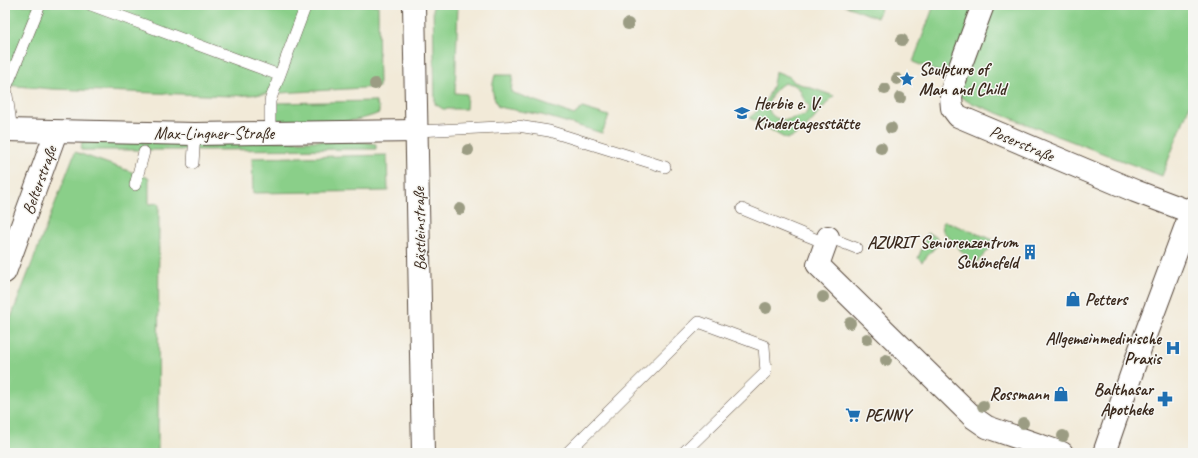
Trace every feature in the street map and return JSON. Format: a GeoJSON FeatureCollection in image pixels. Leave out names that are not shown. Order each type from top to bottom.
{"type":"FeatureCollection","features":[{"type":"Feature","properties":{"kind":"street","name":"Bästleinstraße"},"geometry":{"type":"LineString","coordinates":[[414,5],[423,453]]}},
{"type":"Feature","properties":{"kind":"street","name":"Poserstraße"},"geometry":{"type":"LineString","coordinates":[[983,5],[950,97],[952,108],[958,116],[1135,191],[1192,211]]}},
{"type":"Feature","properties":{"kind":"street","name":"Max-Lingner-Straße"},"geometry":{"type":"LineString","coordinates":[[8,130],[195,134],[417,131]]}},
{"type":"Feature","properties":{"kind":"street","name":"Belterstraße"},"geometry":{"type":"LineString","coordinates":[[5,272],[10,245],[56,132]]}},
{"type":"Feature","properties":{"kind":"street"},"geometry":{"type":"LineString","coordinates":[[1104,453],[1140,349],[1192,211]]}},
{"type":"Feature","properties":{"kind":"street"},"geometry":{"type":"LineString","coordinates":[[826,240],[818,265],[974,418],[987,427],[1062,453]]}},
{"type":"Feature","properties":{"kind":"lane","name":"Max-Lingner-Straße"},"geometry":{"type":"LineString","coordinates":[[8,130],[6,88],[40,5]]}},
{"type":"Feature","properties":{"kind":"lane"},"geometry":{"type":"LineString","coordinates":[[91,5],[279,75]]}},
{"type":"Feature","properties":{"kind":"lane"},"geometry":{"type":"LineString","coordinates":[[270,133],[270,101],[306,5]]}},
{"type":"Feature","properties":{"kind":"lane"},"geometry":{"type":"LineString","coordinates":[[417,131],[518,126],[549,131],[665,167]]}},
{"type":"Feature","properties":{"kind":"lane"},"geometry":{"type":"LineString","coordinates":[[193,163],[195,134]]}},
{"type":"Feature","properties":{"kind":"lane"},"geometry":{"type":"LineString","coordinates":[[135,185],[144,152]]}},
{"type":"Feature","properties":{"kind":"lane"},"geometry":{"type":"LineString","coordinates":[[742,209],[826,240],[856,248]]}},
{"type":"Feature","properties":{"kind":"lane"},"geometry":{"type":"LineString","coordinates":[[567,453],[699,322],[764,346],[766,372],[683,453]]}},
{"type":"Feature","properties":{"kind":"green space"},"geometry":{"type":"Polygon","coordinates":[[[5,5],[378,5],[379,87],[231,96],[52,89],[5,85],[5,5]]]}},
{"type":"Feature","properties":{"kind":"green space"},"geometry":{"type":"Polygon","coordinates":[[[433,5],[458,5],[455,93],[467,94],[466,109],[443,109],[435,104],[433,5]]]}},
{"type":"Feature","properties":{"kind":"green space"},"geometry":{"type":"Polygon","coordinates":[[[844,5],[882,5],[877,18],[844,5]]]}},
{"type":"Feature","properties":{"kind":"green space"},"geometry":{"type":"Polygon","coordinates":[[[934,5],[1193,5],[1193,97],[1162,176],[969,102],[959,96],[962,81],[913,62],[934,5]]]}},
{"type":"Feature","properties":{"kind":"green space"},"geometry":{"type":"Polygon","coordinates":[[[775,71],[790,77],[794,82],[834,96],[802,131],[787,139],[749,118],[760,108],[768,97],[775,71]],[[785,83],[772,95],[769,106],[770,112],[773,116],[779,119],[786,120],[804,116],[810,107],[806,103],[799,89],[792,84],[785,83]]]}},
{"type":"Feature","properties":{"kind":"green space"},"geometry":{"type":"Polygon","coordinates":[[[495,75],[513,75],[511,92],[574,115],[582,108],[609,116],[602,133],[542,115],[498,107],[494,99],[493,91],[495,75]]]}},
{"type":"Feature","properties":{"kind":"green space"},"geometry":{"type":"Polygon","coordinates":[[[375,101],[379,108],[379,113],[354,120],[327,123],[272,122],[273,103],[375,101]]]}},
{"type":"Feature","properties":{"kind":"green space"},"geometry":{"type":"Polygon","coordinates":[[[82,141],[189,141],[188,150],[81,150],[82,141]]]}},
{"type":"Feature","properties":{"kind":"green space"},"geometry":{"type":"Polygon","coordinates":[[[194,141],[357,141],[376,144],[376,149],[194,150],[194,141]]]}},
{"type":"Feature","properties":{"kind":"green space"},"geometry":{"type":"Polygon","coordinates":[[[75,152],[149,178],[149,204],[159,203],[158,453],[5,453],[5,333],[75,152]]]}},
{"type":"Feature","properties":{"kind":"green space"},"geometry":{"type":"Polygon","coordinates":[[[387,155],[388,191],[253,193],[252,158],[387,155]]]}},
{"type":"Feature","properties":{"kind":"green space"},"geometry":{"type":"Polygon","coordinates":[[[944,221],[991,239],[994,241],[994,245],[974,265],[943,231],[942,223],[944,221]]]}},
{"type":"Feature","properties":{"kind":"green space"},"geometry":{"type":"Polygon","coordinates":[[[928,233],[938,238],[938,244],[922,262],[918,258],[928,233]]]}},
{"type":"Feature","properties":{"kind":"place","name":"Sculpture of Man and Child"},"geometry":{"type":"Point","coordinates":[907,79]}},
{"type":"Feature","properties":{"kind":"place","name":"Herbie e. V. Kindertagesstätte"},"geometry":{"type":"Point","coordinates":[742,113]}},
{"type":"Feature","properties":{"kind":"place","name":"AZURIT Seniorenzentrum Schönefeld"},"geometry":{"type":"Point","coordinates":[1030,252]}},
{"type":"Feature","properties":{"kind":"place","name":"Petters"},"geometry":{"type":"Point","coordinates":[1073,299]}},
{"type":"Feature","properties":{"kind":"place","name":"Allgemeinmedinische Praxis"},"geometry":{"type":"Point","coordinates":[1173,348]}},
{"type":"Feature","properties":{"kind":"place","name":"Rossmann"},"geometry":{"type":"Point","coordinates":[1061,394]}},
{"type":"Feature","properties":{"kind":"place","name":"Balthasar Apotheke"},"geometry":{"type":"Point","coordinates":[1165,399]}},
{"type":"Feature","properties":{"kind":"place","name":"PENNY"},"geometry":{"type":"Point","coordinates":[853,415]}}]}
